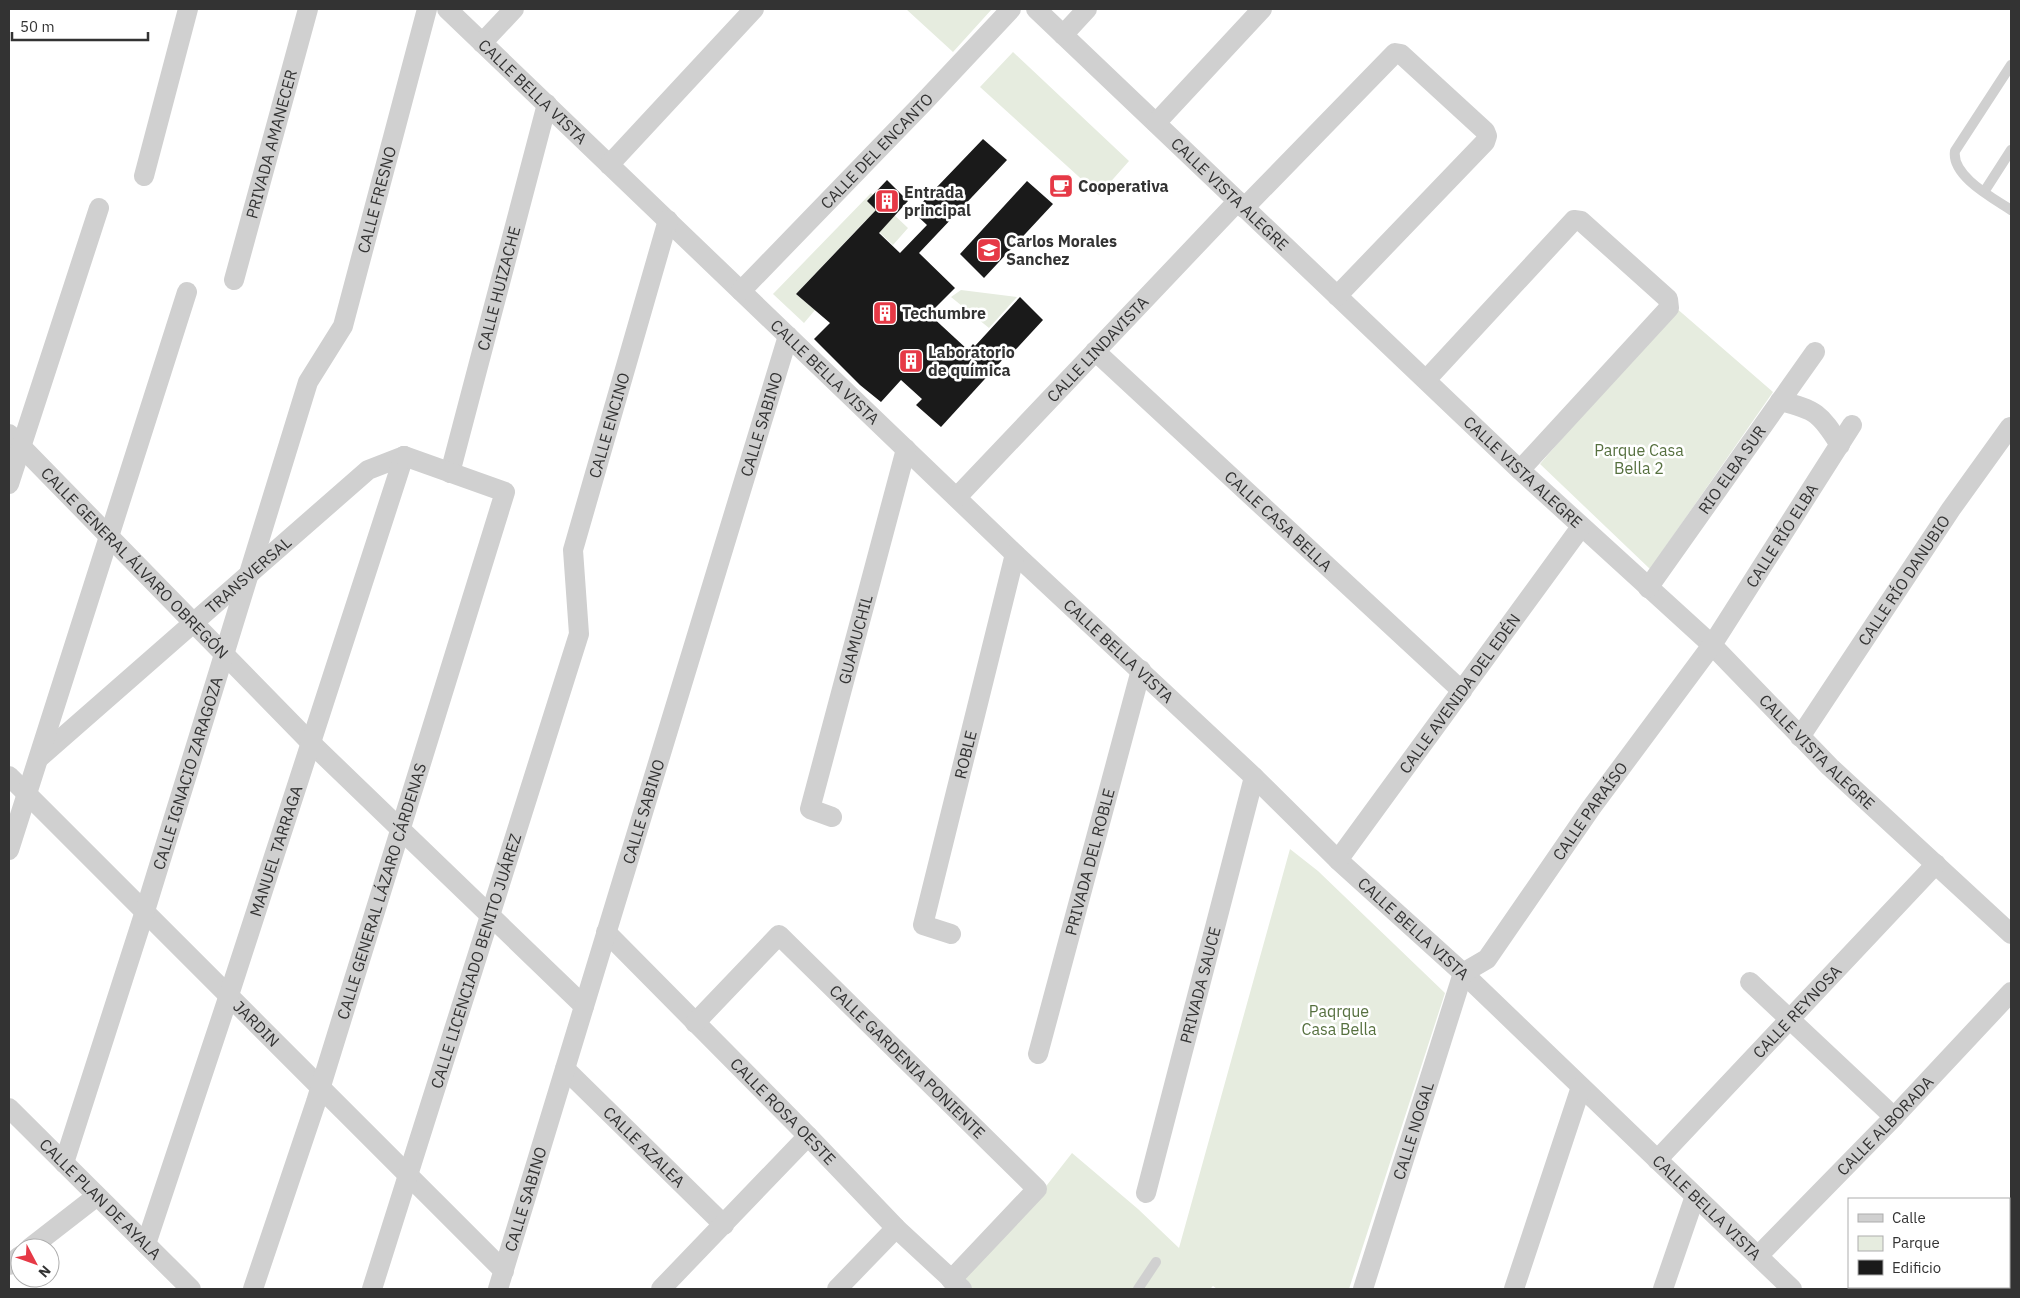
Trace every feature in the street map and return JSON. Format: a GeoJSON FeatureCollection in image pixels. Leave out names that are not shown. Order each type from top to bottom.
{"type":"FeatureCollection","features":[{"type":"Feature","properties":{"kind":"street"},"geometry":{"type":"LineString","coordinates":[[144,176],[188,9]]}},
{"type":"Feature","properties":{"kind":"street","name":"PRIVADA AMANECER"},"geometry":{"type":"LineString","coordinates":[[234,280],[308,9]]}},
{"type":"Feature","properties":{"kind":"street","name":"CALLE FRESNO"},"geometry":{"type":"LineString","coordinates":[[308,382],[343,326],[427,9]]}},
{"type":"Feature","properties":{"kind":"street","name":"CALLE BELLA VISTA"},"geometry":{"type":"LineString","coordinates":[[447,9],[1015,554],[1254,777],[1338,860],[1463,973],[1792,1289]]}},
{"type":"Feature","properties":{"kind":"street"},"geometry":{"type":"LineString","coordinates":[[482,43],[514,9]]}},
{"type":"Feature","properties":{"kind":"street"},"geometry":{"type":"LineString","coordinates":[[609,165],[754,9]]}},
{"type":"Feature","properties":{"kind":"street","name":"CALLE DEL ENCANTO"},"geometry":{"type":"LineString","coordinates":[[741,291],[1011,9]]}},
{"type":"Feature","properties":{"kind":"street","name":"CALLE VISTA ALEGRE"},"geometry":{"type":"LineString","coordinates":[[1036,9],[1520,470],[1712,645],[1800,737],[2011,934]]}},
{"type":"Feature","properties":{"kind":"street"},"geometry":{"type":"LineString","coordinates":[[1063,34],[1087,9]]}},
{"type":"Feature","properties":{"kind":"street"},"geometry":{"type":"LineString","coordinates":[[1156,123],[1262,9]]}},
{"type":"Feature","properties":{"kind":"street","name":"CALLE LINDAVISTA"},"geometry":{"type":"LineString","coordinates":[[957,498],[1096,351],[1241,204],[1395,53],[1401,54],[1485,131],[1487,136],[1485,142],[1337,296]]}},
{"type":"Feature","properties":{"kind":"street","name":"CALLE HUIZACHE"},"geometry":{"type":"LineString","coordinates":[[450,473],[547,104]]}},
{"type":"Feature","properties":{"kind":"street"},"geometry":{"type":"LineString","coordinates":[[9,484],[15,440],[99,208]]}},
{"type":"Feature","properties":{"kind":"street","name":"CALLE ENCINO"},"geometry":{"type":"LineString","coordinates":[[578,634],[573,550],[668,220]]}},
{"type":"Feature","properties":{"kind":"street"},"geometry":{"type":"LineString","coordinates":[[1426,380],[1574,220],[1580,221],[1668,299],[1670,303],[1669,308],[1663,315],[1520,470]]}},
{"type":"Feature","properties":{"kind":"street"},"geometry":{"type":"LineString","coordinates":[[9,850],[14,783],[38,759],[187,292]]}},
{"type":"Feature","properties":{"kind":"street","name":"CALLE SABINO"},"geometry":{"type":"LineString","coordinates":[[501,1280],[788,336]]}},
{"type":"Feature","properties":{"kind":"street","name":"CALLE CASA BELLA"},"geometry":{"type":"LineString","coordinates":[[1096,351],[1462,691]]}},
{"type":"Feature","properties":{"kind":"street","name":"RIO ELBA SUR"},"geometry":{"type":"LineString","coordinates":[[1648,588],[1815,352]]}},
{"type":"Feature","properties":{"kind":"street","name":"CALLE IGNACIO ZARAGOZA"},"geometry":{"type":"LineString","coordinates":[[64,1163],[145,912],[308,382]]}},
{"type":"Feature","properties":{"kind":"street"},"geometry":{"type":"LineString","coordinates":[[1780,401],[1815,412],[1826,421],[1840,445]]}},
{"type":"Feature","properties":{"kind":"street","name":"CALLE RÍO ELBA"},"geometry":{"type":"LineString","coordinates":[[1712,645],[1852,425]]}},
{"type":"Feature","properties":{"kind":"street","name":"CALLE RÍO DANUBIO"},"geometry":{"type":"LineString","coordinates":[[1800,737],[1951,510],[2010,428]]}},
{"type":"Feature","properties":{"kind":"street","name":"CALLE GENERAL ÁLVARO OBREGÓN"},"geometry":{"type":"LineString","coordinates":[[15,440],[310,742],[584,1006]]}},
{"type":"Feature","properties":{"kind":"street","name":"GUAMUCHIL"},"geometry":{"type":"LineString","coordinates":[[832,817],[810,809],[906,449]]}},
{"type":"Feature","properties":{"kind":"street"},"geometry":{"type":"LineString","coordinates":[[404,456],[450,473]]}},
{"type":"Feature","properties":{"kind":"street","name":"TRANSVERSAL"},"geometry":{"type":"LineString","coordinates":[[38,759],[368,470],[404,456]]}},
{"type":"Feature","properties":{"kind":"street","name":"MANUEL TARRAGA"},"geometry":{"type":"LineString","coordinates":[[146,1244],[404,456]]}},
{"type":"Feature","properties":{"kind":"street","name":"CALLE GENERAL LÁZARO CÁRDENAS"},"geometry":{"type":"LineString","coordinates":[[253,1289],[402,829],[505,492],[450,473]]}},
{"type":"Feature","properties":{"kind":"street","name":"CALLE AVENIDA DEL EDÉN"},"geometry":{"type":"LineString","coordinates":[[1338,860],[1581,527]]}},
{"type":"Feature","properties":{"kind":"street","name":"ROBLE"},"geometry":{"type":"LineString","coordinates":[[952,934],[923,925],[1015,554]]}},
{"type":"Feature","properties":{"kind":"street","name":"CALLE LICENCIADO BENITO JUÁREZ"},"geometry":{"type":"LineString","coordinates":[[372,1289],[578,634]]}},
{"type":"Feature","properties":{"kind":"street","name":"CALLE PARAÍSO"},"geometry":{"type":"LineString","coordinates":[[1463,973],[1487,959],[1591,808],[1712,645]]}},
{"type":"Feature","properties":{"kind":"street","name":"PRIVADA DEL ROBLE"},"geometry":{"type":"LineString","coordinates":[[1038,1054],[1141,670]]}},
{"type":"Feature","properties":{"kind":"street","name":"PRIVADA SAUCE"},"geometry":{"type":"LineString","coordinates":[[1146,1192],[1254,777]]}},
{"type":"Feature","properties":{"kind":"street","name":"JARDIN"},"geometry":{"type":"LineString","coordinates":[[14,783],[409,1174],[501,1280]]}},
{"type":"Feature","properties":{"kind":"street","name":"CALLE REYNOSA"},"geometry":{"type":"LineString","coordinates":[[1657,1160],[1936,864]]}},
{"type":"Feature","properties":{"kind":"street","name":"CALLE ROSA OESTE"},"geometry":{"type":"LineString","coordinates":[[606,932],[808,1136],[896,1228],[956,1284]]}},
{"type":"Feature","properties":{"kind":"street","name":"CALLE GARDENIA PONIENTE"},"geometry":{"type":"LineString","coordinates":[[695,1023],[779,934],[1037,1189],[956,1284]]}},
{"type":"Feature","properties":{"kind":"street","name":"CALLE NOGAL"},"geometry":{"type":"LineString","coordinates":[[1363,1289],[1463,973]]}},
{"type":"Feature","properties":{"kind":"street"},"geometry":{"type":"LineString","coordinates":[[1750,982],[1791,1018],[1894,1117]]}},
{"type":"Feature","properties":{"kind":"street","name":"CALLE ALBORADA"},"geometry":{"type":"LineString","coordinates":[[1758,1256],[1894,1117],[2011,992]]}},
{"type":"Feature","properties":{"kind":"street","name":"CALLE AZALEA"},"geometry":{"type":"LineString","coordinates":[[565,1069],[724,1225]]}},
{"type":"Feature","properties":{"kind":"street"},"geometry":{"type":"LineString","coordinates":[[1514,1289],[1581,1087]]}},
{"type":"Feature","properties":{"kind":"street","name":"CALLE PLAN DE AYALA"},"geometry":{"type":"LineString","coordinates":[[9,1108],[191,1289]]}},
{"type":"Feature","properties":{"kind":"street"},"geometry":{"type":"LineString","coordinates":[[661,1289],[808,1136]]}},
{"type":"Feature","properties":{"kind":"street"},"geometry":{"type":"LineString","coordinates":[[43,1238],[97,1196]]}},
{"type":"Feature","properties":{"kind":"street"},"geometry":{"type":"LineString","coordinates":[[1663,1289],[1695,1196]]}},
{"type":"Feature","properties":{"kind":"street"},"geometry":{"type":"LineString","coordinates":[[837,1289],[896,1228]]}},
{"type":"Feature","properties":{"kind":"lane"},"geometry":{"type":"LineString","coordinates":[[2011,65],[1955,151],[1956,164],[1962,174],[2011,210]]}},
{"type":"Feature","properties":{"kind":"lane"},"geometry":{"type":"LineString","coordinates":[[1984,192],[2011,150]]}},
{"type":"Feature","properties":{"kind":"lane"},"geometry":{"type":"LineString","coordinates":[[1138,1289],[1156,1262]]}},
{"type":"Feature","properties":{"kind":"green space"},"geometry":{"type":"Polygon","coordinates":[[[906,9],[992,9],[953,52],[906,9]]]}},
{"type":"Feature","properties":{"kind":"green space"},"geometry":{"type":"Polygon","coordinates":[[[1013,52],[1129,161],[1099,195],[980,87],[1013,52]]]}},
{"type":"Feature","properties":{"kind":"green space"},"geometry":{"type":"Polygon","coordinates":[[[871,193],[908,228],[893,245],[866,220],[796,294],[815,310],[804,323],[773,294],[871,193]]]}},
{"type":"Feature","properties":{"kind":"green space"},"geometry":{"type":"Polygon","coordinates":[[[961,290],[1017,297],[989,328],[951,297],[961,290]]]}},
{"type":"Feature","properties":{"kind":"green space","name":"Parque Casa Bella 2"},"geometry":{"type":"Polygon","coordinates":[[[1675,307],[1773,392],[1650,569],[1540,464],[1675,307]]]}},
{"type":"Feature","properties":{"kind":"green space","name":"Paqrque Casa Bella"},"geometry":{"type":"Polygon","coordinates":[[[1290,849],[1318,871],[1445,993],[1349,1289],[1217,1289],[1213,1286],[1210,1289],[948,1289],[1040,1194],[1072,1153],[1138,1209],[1179,1248],[1290,849]]]}},
{"type":"Feature","properties":{"kind":"building"},"geometry":{"type":"Polygon","coordinates":[[[983,139],[1007,160],[919,253],[955,288],[929,314],[968,350],[973,344],[975,346],[1020,297],[1043,320],[1006,360],[1004,358],[941,427],[916,405],[922,399],[901,380],[881,402],[860,385],[814,339],[830,323],[796,294],[876,210],[867,201],[887,180],[908,201],[879,233],[900,253],[927,225],[913,212],[983,139]]]}},
{"type":"Feature","properties":{"kind":"building"},"geometry":{"type":"Polygon","coordinates":[[[1027,181],[1053,204],[984,278],[960,254],[1027,181]]]}},
{"type":"Feature","properties":{"kind":"place","name":"Cooperativa"},"geometry":{"type":"Point","coordinates":[1061,186]}},
{"type":"Feature","properties":{"kind":"place","name":"Entrada principal"},"geometry":{"type":"Point","coordinates":[887,201]}},
{"type":"Feature","properties":{"kind":"place","name":"Carlos Morales Sanchez"},"geometry":{"type":"Point","coordinates":[989,250]}},
{"type":"Feature","properties":{"kind":"place","name":"Techumbre"},"geometry":{"type":"Point","coordinates":[885,313]}},
{"type":"Feature","properties":{"kind":"place","name":"Laboratorio de química"},"geometry":{"type":"Point","coordinates":[911,361]}}]}
